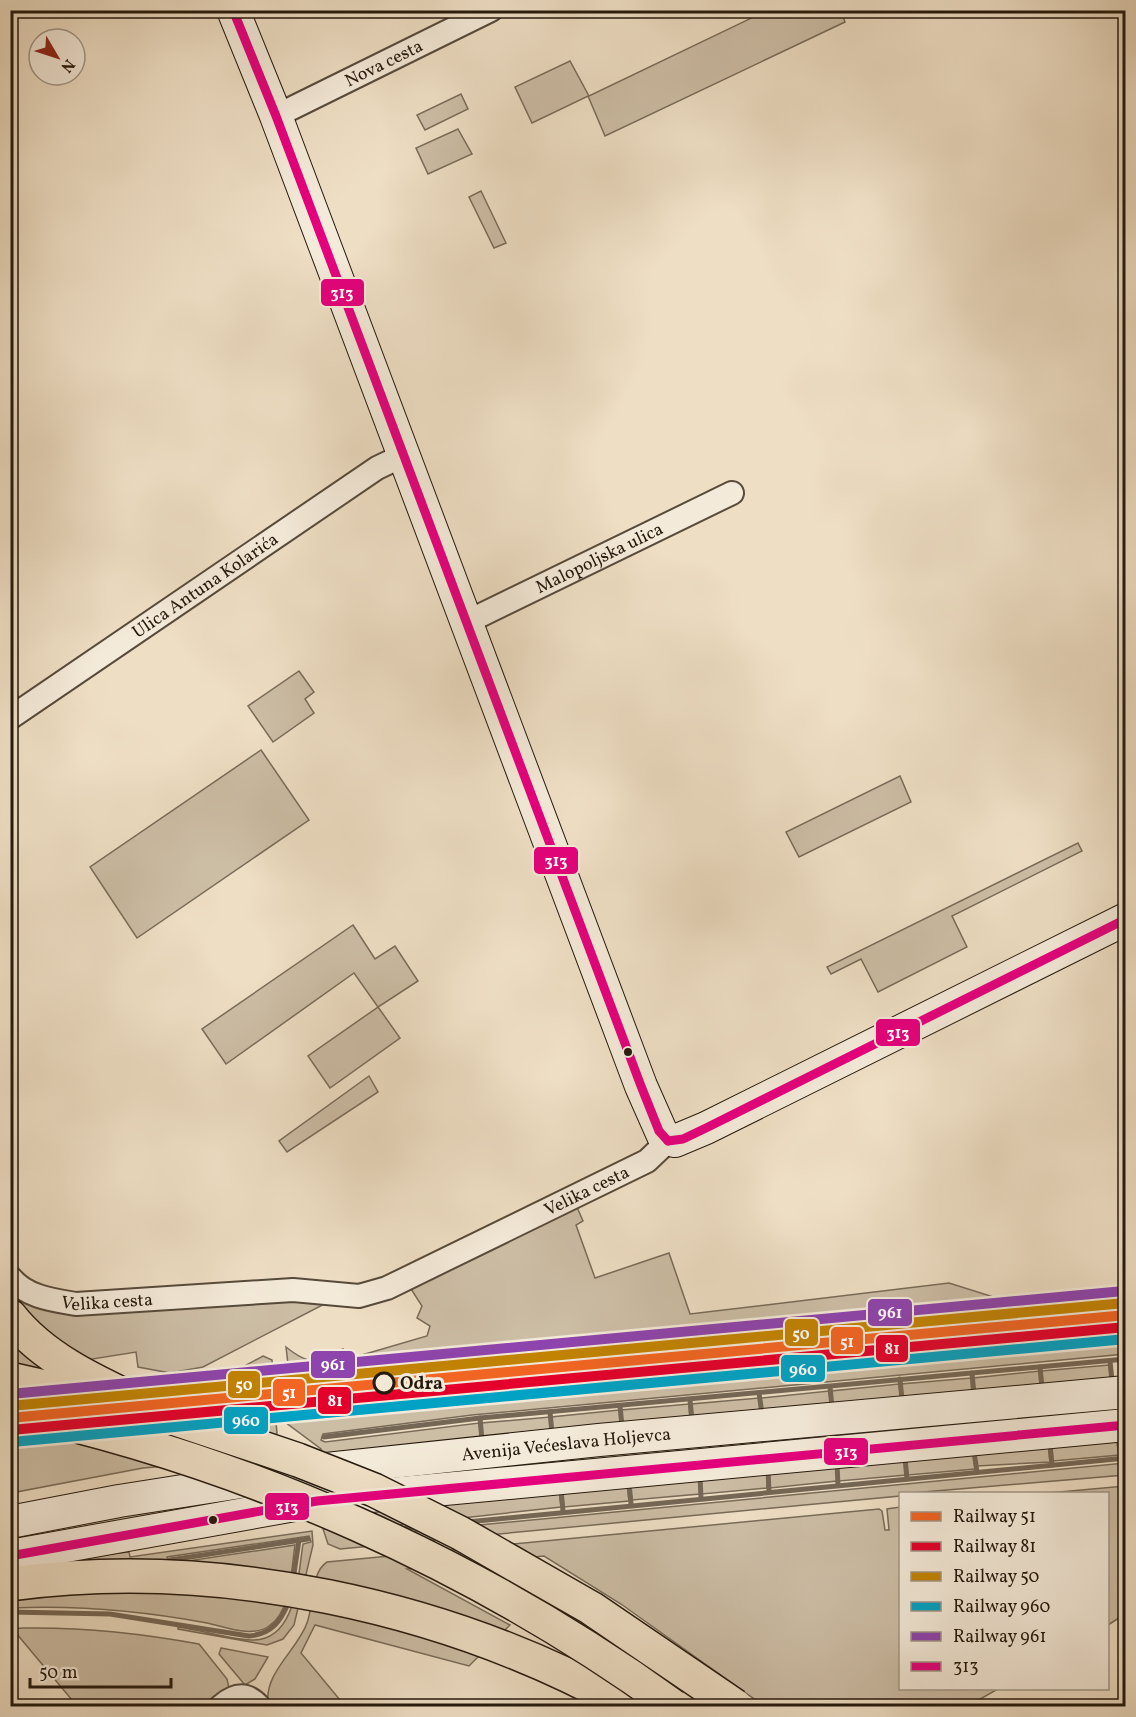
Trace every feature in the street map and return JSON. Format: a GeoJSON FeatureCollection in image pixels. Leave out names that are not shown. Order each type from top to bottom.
{"type":"FeatureCollection","features":[{"type":"Feature","properties":{"kind":"highway"},"geometry":{"type":"LineString","coordinates":[[10,1316],[50,1354],[89,1378],[170,1417]]}},
{"type":"Feature","properties":{"kind":"highway"},"geometry":{"type":"LineString","coordinates":[[10,1379],[58,1388],[170,1417],[298,1460],[374,1490],[460,1533],[591,1608],[735,1707]]}},
{"type":"Feature","properties":{"kind":"highway"},"geometry":{"type":"LineString","coordinates":[[10,1410],[108,1434],[232,1474],[312,1505],[445,1566],[628,1673],[673,1707]]}},
{"type":"Feature","properties":{"kind":"highway"},"geometry":{"type":"LineString","coordinates":[[10,1584],[98,1577],[178,1578],[276,1588],[380,1608],[438,1625],[575,1677],[627,1707]]}},
{"type":"Feature","properties":{"kind":"main road"},"geometry":{"type":"LineString","coordinates":[[233,10],[276,116],[402,456],[467,622],[641,1086],[659,1131],[668,1141]]}},
{"type":"Feature","properties":{"kind":"main road","name":"Velika cesta"},"geometry":{"type":"LineString","coordinates":[[668,1141],[683,1139],[706,1128],[1125,919]]}},
{"type":"Feature","properties":{"kind":"main road","name":"Avenija Većeslava Holjevca"},"geometry":{"type":"LineString","coordinates":[[10,1522],[119,1501],[317,1470],[598,1440],[1125,1392]]}},
{"type":"Feature","properties":{"kind":"main road","name":"Avenija Većeslava Holjevca"},"geometry":{"type":"LineString","coordinates":[[10,1556],[317,1502],[1125,1425]]}},
{"type":"Feature","properties":{"kind":"street","name":"Nova cesta"},"geometry":{"type":"LineString","coordinates":[[276,116],[491,10]]}},
{"type":"Feature","properties":{"kind":"street","name":"Ulica Antuna Kolarića"},"geometry":{"type":"LineString","coordinates":[[10,718],[377,468],[402,456]]}},
{"type":"Feature","properties":{"kind":"street","name":"Malopoljska ulica"},"geometry":{"type":"LineString","coordinates":[[467,622],[732,493]]}},
{"type":"Feature","properties":{"kind":"street","name":"Velika cesta"},"geometry":{"type":"LineString","coordinates":[[10,1276],[27,1291],[41,1298],[76,1304],[292,1290],[366,1295],[387,1288],[647,1161],[668,1141]]}},
{"type":"Feature","properties":{"kind":"street"},"geometry":{"type":"LineString","coordinates":[[221,1707],[238,1695],[252,1701]]}},
{"type":"Feature","properties":{"kind":"shaded area"},"geometry":{"type":"Polygon","coordinates":[[[766,11],[841,11],[845,22],[605,136],[588,96],[532,123],[515,87],[570,61],[589,96],[766,11]]]}},
{"type":"Feature","properties":{"kind":"shaded area"},"geometry":{"type":"Polygon","coordinates":[[[461,94],[468,109],[425,130],[417,115],[461,94]]]}},
{"type":"Feature","properties":{"kind":"shaded area"},"geometry":{"type":"Polygon","coordinates":[[[458,129],[472,154],[428,174],[416,148],[458,129]]]}},
{"type":"Feature","properties":{"kind":"shaded area"},"geometry":{"type":"Polygon","coordinates":[[[481,191],[506,243],[494,248],[469,197],[481,191]]]}},
{"type":"Feature","properties":{"kind":"shaded area"},"geometry":{"type":"Polygon","coordinates":[[[299,671],[314,692],[305,699],[314,713],[273,742],[248,706],[299,671]]]}},
{"type":"Feature","properties":{"kind":"shaded area"},"geometry":{"type":"Polygon","coordinates":[[[261,750],[309,820],[137,938],[90,867],[261,750]]]}},
{"type":"Feature","properties":{"kind":"shaded area"},"geometry":{"type":"Polygon","coordinates":[[[900,776],[911,802],[799,857],[786,832],[900,776]]]}},
{"type":"Feature","properties":{"kind":"shaded area"},"geometry":{"type":"Polygon","coordinates":[[[1078,843],[1082,851],[952,916],[967,947],[878,992],[861,959],[831,974],[827,967],[1078,843]]]}},
{"type":"Feature","properties":{"kind":"shaded area"},"geometry":{"type":"Polygon","coordinates":[[[353,925],[375,959],[395,946],[418,981],[378,1007],[354,973],[226,1064],[202,1029],[353,925]]]}},
{"type":"Feature","properties":{"kind":"shaded area"},"geometry":{"type":"Polygon","coordinates":[[[378,1007],[400,1038],[330,1088],[308,1056],[378,1007]]]}},
{"type":"Feature","properties":{"kind":"shaded area"},"geometry":{"type":"Polygon","coordinates":[[[369,1076],[378,1092],[287,1152],[279,1141],[369,1076]]]}},
{"type":"Feature","properties":{"kind":"shaded area"},"geometry":{"type":"Polygon","coordinates":[[[576,1205],[583,1221],[576,1225],[595,1278],[669,1253],[690,1314],[949,1283],[1003,1300],[1125,1285],[1125,1307],[503,1367],[502,1362],[351,1376],[350,1371],[336,1372],[336,1378],[290,1381],[286,1347],[308,1360],[320,1359],[343,1349],[348,1359],[427,1336],[430,1326],[417,1318],[422,1306],[411,1289],[576,1205]]]}},
{"type":"Feature","properties":{"kind":"shaded area"},"geometry":{"type":"Polygon","coordinates":[[[10,1287],[20,1297],[334,1299],[203,1367],[170,1373],[138,1367],[136,1352],[92,1359],[99,1403],[11,1412],[10,1287]]]}},
{"type":"Feature","properties":{"kind":"shaded area"},"geometry":{"type":"Polygon","coordinates":[[[1125,1322],[1125,1354],[472,1415],[323,1434],[321,1440],[325,1442],[479,1423],[481,1440],[322,1458],[321,1449],[285,1422],[284,1401],[1125,1322]]]}},
{"type":"Feature","properties":{"kind":"shaded area"},"geometry":{"type":"Polygon","coordinates":[[[263,1356],[272,1360],[273,1373],[267,1374],[268,1383],[274,1383],[274,1388],[183,1398],[200,1383],[224,1377],[263,1356]]]}},
{"type":"Feature","properties":{"kind":"shaded area"},"geometry":{"type":"Polygon","coordinates":[[[1109,1365],[1111,1382],[1044,1387],[1041,1371],[1109,1365]]]}},
{"type":"Feature","properties":{"kind":"shaded area"},"geometry":{"type":"Polygon","coordinates":[[[1040,1371],[1041,1388],[975,1394],[973,1378],[1040,1371]]]}},
{"type":"Feature","properties":{"kind":"shaded area"},"geometry":{"type":"Polygon","coordinates":[[[971,1378],[972,1395],[904,1400],[901,1384],[971,1378]]]}},
{"type":"Feature","properties":{"kind":"shaded area"},"geometry":{"type":"Polygon","coordinates":[[[899,1384],[901,1401],[833,1407],[831,1391],[899,1384]]]}},
{"type":"Feature","properties":{"kind":"shaded area"},"geometry":{"type":"Polygon","coordinates":[[[829,1391],[831,1408],[763,1413],[761,1398],[829,1391]]]}},
{"type":"Feature","properties":{"kind":"shaded area"},"geometry":{"type":"Polygon","coordinates":[[[759,1398],[760,1414],[693,1420],[691,1404],[759,1398]]]}},
{"type":"Feature","properties":{"kind":"shaded area"},"geometry":{"type":"Polygon","coordinates":[[[276,1402],[277,1412],[271,1413],[271,1422],[276,1422],[277,1433],[261,1458],[143,1468],[11,1493],[11,1430],[276,1402]]]}},
{"type":"Feature","properties":{"kind":"shaded area"},"geometry":{"type":"Polygon","coordinates":[[[1125,1403],[1125,1414],[466,1476],[325,1481],[1125,1403]]]}},
{"type":"Feature","properties":{"kind":"shaded area"},"geometry":{"type":"Polygon","coordinates":[[[689,1404],[690,1421],[623,1426],[621,1410],[689,1404]]]}},
{"type":"Feature","properties":{"kind":"shaded area"},"geometry":{"type":"Polygon","coordinates":[[[619,1410],[621,1427],[553,1432],[551,1417],[619,1410]]]}},
{"type":"Feature","properties":{"kind":"shaded area"},"geometry":{"type":"Polygon","coordinates":[[[550,1417],[551,1434],[483,1439],[481,1423],[550,1417]]]}},
{"type":"Feature","properties":{"kind":"shaded area"},"geometry":{"type":"Polygon","coordinates":[[[1117,1438],[1120,1455],[1053,1461],[1051,1445],[1117,1438]]]}},
{"type":"Feature","properties":{"kind":"shaded area"},"geometry":{"type":"Polygon","coordinates":[[[1048,1444],[1050,1462],[977,1466],[976,1455],[1048,1444]]]}},
{"type":"Feature","properties":{"kind":"shaded area"},"geometry":{"type":"Polygon","coordinates":[[[973,1451],[975,1469],[908,1475],[906,1461],[973,1451]]]}},
{"type":"Feature","properties":{"kind":"shaded area"},"geometry":{"type":"Polygon","coordinates":[[[904,1458],[906,1475],[839,1481],[838,1466],[904,1458]]]}},
{"type":"Feature","properties":{"kind":"shaded area"},"geometry":{"type":"Polygon","coordinates":[[[1125,1463],[1125,1475],[924,1492],[899,1492],[899,1496],[340,1549],[328,1544],[323,1529],[331,1528],[329,1514],[559,1489],[561,1507],[371,1528],[375,1535],[1125,1463]]]}},
{"type":"Feature","properties":{"kind":"shaded area"},"geometry":{"type":"Polygon","coordinates":[[[836,1464],[837,1481],[770,1488],[768,1472],[836,1464]]]}},
{"type":"Feature","properties":{"kind":"shaded area"},"geometry":{"type":"Polygon","coordinates":[[[767,1472],[767,1488],[702,1494],[701,1480],[767,1472]]]}},
{"type":"Feature","properties":{"kind":"shaded area"},"geometry":{"type":"Polygon","coordinates":[[[699,1480],[700,1494],[632,1500],[630,1484],[699,1480]]]}},
{"type":"Feature","properties":{"kind":"shaded area"},"geometry":{"type":"Polygon","coordinates":[[[305,1483],[306,1494],[11,1545],[10,1534],[305,1483]]]}},
{"type":"Feature","properties":{"kind":"shaded area"},"geometry":{"type":"Polygon","coordinates":[[[627,1483],[629,1501],[564,1507],[562,1493],[627,1483]]]}},
{"type":"Feature","properties":{"kind":"shaded area"},"geometry":{"type":"Polygon","coordinates":[[[1125,1486],[1125,1614],[1109,1624],[1109,1492],[1059,1492],[1125,1486]]]}},
{"type":"Feature","properties":{"kind":"shaded area"},"geometry":{"type":"Polygon","coordinates":[[[899,1507],[899,1690],[996,1690],[968,1706],[764,1706],[621,1604],[544,1556],[407,1569],[510,1625],[469,1666],[315,1625],[301,1653],[345,1706],[273,1706],[268,1702],[268,1691],[277,1671],[303,1633],[309,1616],[315,1581],[327,1562],[879,1509],[882,1511],[885,1530],[889,1530],[887,1509],[899,1507]]]}},
{"type":"Feature","properties":{"kind":"shaded area"},"geometry":{"type":"Polygon","coordinates":[[[312,1531],[313,1545],[294,1625],[283,1639],[267,1645],[178,1629],[178,1627],[251,1640],[266,1638],[278,1630],[286,1619],[292,1604],[303,1544],[311,1542],[309,1536],[167,1557],[168,1564],[295,1545],[289,1589],[282,1610],[269,1626],[255,1631],[134,1612],[60,1607],[11,1608],[10,1598],[33,1570],[62,1559],[129,1552],[130,1557],[312,1531]]]}},
{"type":"Feature","properties":{"kind":"shaded area"},"geometry":{"type":"Polygon","coordinates":[[[11,1629],[111,1631],[199,1644],[227,1679],[229,1688],[212,1706],[77,1706],[16,1633],[11,1633],[11,1629]]]}},
{"type":"Feature","properties":{"kind":"shaded area"},"geometry":{"type":"Polygon","coordinates":[[[221,1648],[268,1657],[255,1679],[245,1685],[219,1654],[221,1648]]]}},
{"type":"Feature","properties":{"kind":"waterway"},"geometry":{"type":"LineString","coordinates":[[324,1437],[480,1418],[1126,1359]]}},
{"type":"Feature","properties":{"kind":"waterway"},"geometry":{"type":"LineString","coordinates":[[1110,1361],[1112,1381]]}},
{"type":"Feature","properties":{"kind":"waterway"},"geometry":{"type":"LineString","coordinates":[[1040,1367],[1042,1388]]}},
{"type":"Feature","properties":{"kind":"waterway"},"geometry":{"type":"LineString","coordinates":[[972,1373],[974,1394]]}},
{"type":"Feature","properties":{"kind":"waterway"},"geometry":{"type":"LineString","coordinates":[[900,1379],[902,1400]]}},
{"type":"Feature","properties":{"kind":"waterway"},"geometry":{"type":"LineString","coordinates":[[830,1387],[832,1407]]}},
{"type":"Feature","properties":{"kind":"waterway"},"geometry":{"type":"LineString","coordinates":[[759,1393],[762,1414]]}},
{"type":"Feature","properties":{"kind":"waterway"},"geometry":{"type":"LineString","coordinates":[[690,1400],[692,1420]]}},
{"type":"Feature","properties":{"kind":"waterway"},"geometry":{"type":"LineString","coordinates":[[620,1406],[622,1426]]}},
{"type":"Feature","properties":{"kind":"waterway"},"geometry":{"type":"LineString","coordinates":[[550,1412],[552,1433]]}},
{"type":"Feature","properties":{"kind":"waterway"},"geometry":{"type":"LineString","coordinates":[[480,1418],[482,1440]]}},
{"type":"Feature","properties":{"kind":"waterway"},"geometry":{"type":"LineString","coordinates":[[1118,1438],[1121,1458]]}},
{"type":"Feature","properties":{"kind":"waterway"},"geometry":{"type":"LineString","coordinates":[[1050,1444],[1052,1465]]}},
{"type":"Feature","properties":{"kind":"waterway"},"geometry":{"type":"LineString","coordinates":[[974,1452],[977,1472]]}},
{"type":"Feature","properties":{"kind":"waterway"},"geometry":{"type":"LineString","coordinates":[[905,1458],[907,1479]]}},
{"type":"Feature","properties":{"kind":"waterway"},"geometry":{"type":"LineString","coordinates":[[467,1522],[1126,1458]]}},
{"type":"Feature","properties":{"kind":"waterway"},"geometry":{"type":"LineString","coordinates":[[837,1464],[838,1485]]}},
{"type":"Feature","properties":{"kind":"waterway"},"geometry":{"type":"LineString","coordinates":[[768,1470],[769,1491]]}},
{"type":"Feature","properties":{"kind":"waterway"},"geometry":{"type":"LineString","coordinates":[[700,1477],[701,1498]]}},
{"type":"Feature","properties":{"kind":"waterway"},"geometry":{"type":"LineString","coordinates":[[629,1483],[631,1504]]}},
{"type":"Feature","properties":{"kind":"waterway"},"geometry":{"type":"LineString","coordinates":[[561,1490],[563,1511]]}},
{"type":"Feature","properties":{"kind":"waterway"},"geometry":{"type":"LineString","coordinates":[[396,1529],[417,1527]]}},
{"type":"Feature","properties":{"kind":"waterway"},"geometry":{"type":"LineString","coordinates":[[170,1560],[308,1539]]}},
{"type":"Feature","properties":{"kind":"waterway"},"geometry":{"type":"LineString","coordinates":[[293,1580],[299,1540]]}},
{"type":"Feature","properties":{"kind":"waterway"},"geometry":{"type":"LineString","coordinates":[[10,1612],[110,1614],[249,1636],[257,1635],[275,1625],[283,1615],[289,1601]]}},
{"type":"Feature","properties":{"kind":"rail line","name":"961"},"geometry":{"type":"LineString","coordinates":[[10,1394],[1124,1291]]}},
{"type":"Feature","properties":{"kind":"rail line","name":"50"},"geometry":{"type":"LineString","coordinates":[[10,1406],[1125,1303]]}},
{"type":"Feature","properties":{"kind":"rail line","name":"51"},"geometry":{"type":"LineString","coordinates":[[10,1418],[1126,1315]]}},
{"type":"Feature","properties":{"kind":"rail line","name":"81"},"geometry":{"type":"LineString","coordinates":[[11,1430],[1126,1327]]}},
{"type":"Feature","properties":{"kind":"rail line","name":"960"},"geometry":{"type":"LineString","coordinates":[[12,1442],[1126,1339]]}},
{"type":"Feature","properties":{"kind":"transit line","name":"313"},"geometry":{"type":"LineString","coordinates":[[233,10],[276,116],[641,1086],[659,1131],[668,1141]]}},
{"type":"Feature","properties":{"kind":"transit line","name":"313"},"geometry":{"type":"LineString","coordinates":[[668,1141],[683,1139],[706,1128],[1126,919]]}},
{"type":"Feature","properties":{"kind":"transit line","name":"313"},"geometry":{"type":"LineString","coordinates":[[10,1556],[317,1501],[1126,1425]]}},
{"type":"Feature","properties":{"kind":"place","name":"Odra"},"geometry":{"type":"Point","coordinates":[384,1383]}}]}
